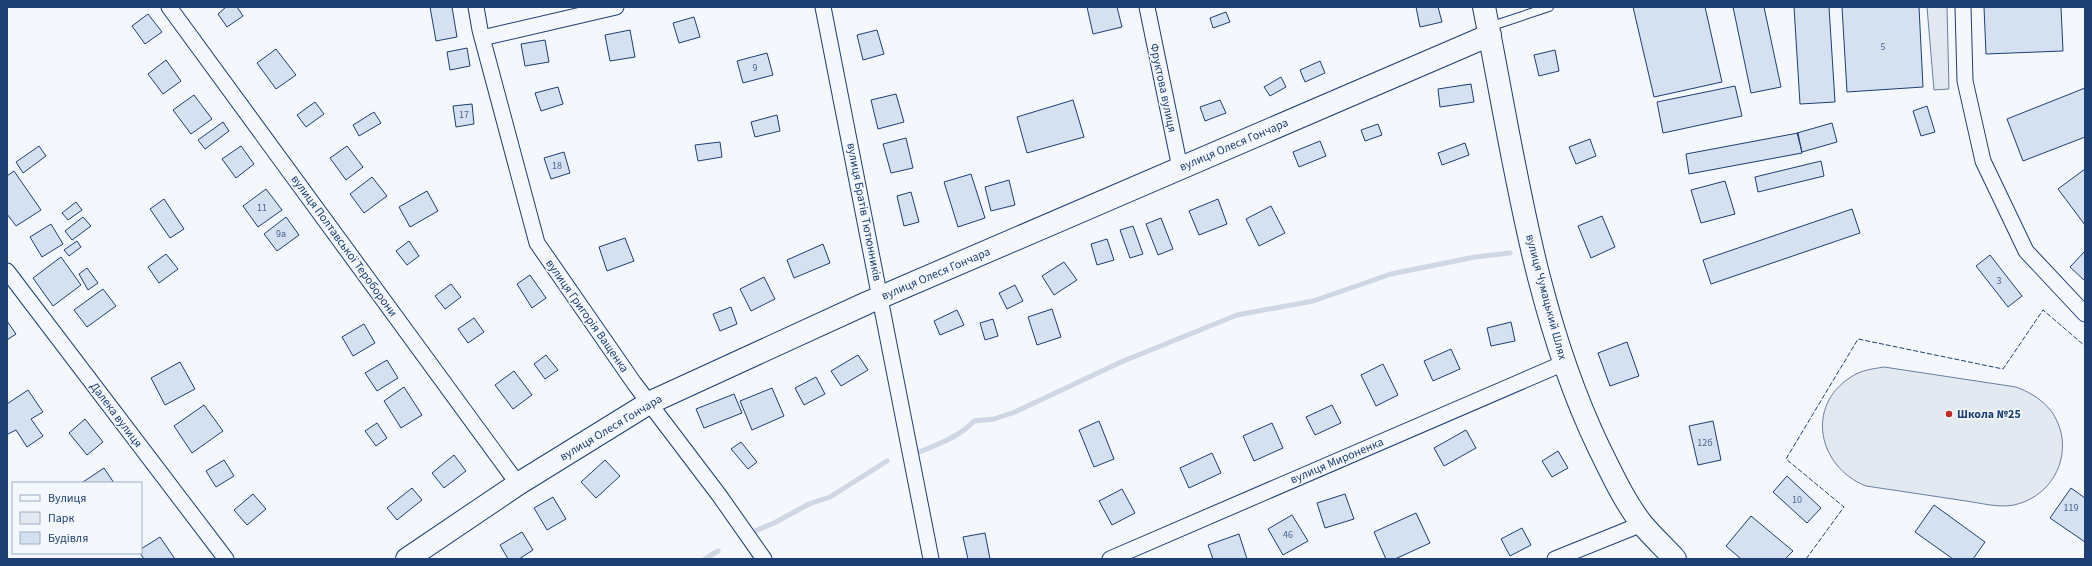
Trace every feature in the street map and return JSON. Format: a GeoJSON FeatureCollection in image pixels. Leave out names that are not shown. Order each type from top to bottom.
{"type":"FeatureCollection","features":[{"type":"Feature","properties":{"kind":"main road","name":"вулиця Олеся Гончара"},"geometry":{"type":"LineString","coordinates":[[407,559],[518,484],[649,403],[881,298],[1180,168],[1487,23]]}},
{"type":"Feature","properties":{"kind":"main road","name":"вулиця Чумацький Шлях"},"geometry":{"type":"LineString","coordinates":[[1487,23],[1532,250],[1564,363],[1580,409],[1620,490],[1642,524],[1675,559]]}},
{"type":"Feature","properties":{"kind":"street","name":"вулиця Полтавської Тероборони"},"geometry":{"type":"LineString","coordinates":[[169,7],[518,484]]}},
{"type":"Feature","properties":{"kind":"street","name":"вулиця Григорія Ващенка"},"geometry":{"type":"LineString","coordinates":[[476,7],[482,38],[537,243],[649,403],[719,495],[764,559]]}},
{"type":"Feature","properties":{"kind":"street"},"geometry":{"type":"LineString","coordinates":[[482,38],[616,7]]}},
{"type":"Feature","properties":{"kind":"street","name":"вулиця Братів Тютюнників"},"geometry":{"type":"LineString","coordinates":[[823,7],[931,559]]}},
{"type":"Feature","properties":{"kind":"street","name":"Фруктова вулиця"},"geometry":{"type":"LineString","coordinates":[[1147,7],[1180,168]]}},
{"type":"Feature","properties":{"kind":"street"},"geometry":{"type":"LineString","coordinates":[[1963,7],[1965,81],[1983,161],[2026,251],[2085,314]]}},
{"type":"Feature","properties":{"kind":"street","name":"Далека вулиця"},"geometry":{"type":"LineString","coordinates":[[7,271],[226,559]]}},
{"type":"Feature","properties":{"kind":"street","name":"вулиця Мироненка"},"geometry":{"type":"LineString","coordinates":[[1110,559],[1564,363]]}},
{"type":"Feature","properties":{"kind":"street"},"geometry":{"type":"LineString","coordinates":[[1555,559],[1642,524]]}},
{"type":"Feature","properties":{"kind":"lane"},"geometry":{"type":"LineString","coordinates":[[1487,23],[1549,7]]}},
{"type":"Feature","properties":{"kind":"green space"},"geometry":{"type":"Polygon","coordinates":[[[1884,367],[2016,387],[2033,395],[2052,412],[2060,428],[2062,438],[2061,461],[2051,481],[2035,496],[2014,505],[2002,506],[1866,486],[1850,477],[1837,465],[1828,451],[1823,435],[1823,419],[1827,404],[1836,389],[1851,377],[1863,371],[1884,367]]]}},
{"type":"Feature","properties":{"kind":"shaded area"},"geometry":{"type":"Polygon","coordinates":[[[1927,7],[1947,7],[1949,89],[1934,90],[1927,7]]]}},
{"type":"Feature","properties":{"kind":"building"},"geometry":{"type":"Polygon","coordinates":[[[226,7],[237,7],[243,16],[227,27],[218,14],[226,7]]]}},
{"type":"Feature","properties":{"kind":"building"},"geometry":{"type":"Polygon","coordinates":[[[430,7],[452,7],[457,37],[436,41],[430,7]]]}},
{"type":"Feature","properties":{"kind":"building"},"geometry":{"type":"Polygon","coordinates":[[[1087,7],[1117,7],[1122,27],[1093,34],[1087,7]]]}},
{"type":"Feature","properties":{"kind":"building"},"geometry":{"type":"Polygon","coordinates":[[[1416,7],[1438,7],[1442,22],[1420,27],[1416,7]]]}},
{"type":"Feature","properties":{"kind":"building"},"geometry":{"type":"Polygon","coordinates":[[[1633,7],[1705,7],[1722,82],[1654,97],[1633,7]]]}},
{"type":"Feature","properties":{"kind":"building"},"geometry":{"type":"Polygon","coordinates":[[[1733,7],[1764,7],[1781,87],[1751,93],[1733,7]]]}},
{"type":"Feature","properties":{"kind":"building"},"geometry":{"type":"Polygon","coordinates":[[[1794,7],[1829,7],[1835,102],[1800,104],[1794,7]]]}},
{"type":"Feature","properties":{"kind":"building"},"geometry":{"type":"Polygon","coordinates":[[[1842,7],[1919,7],[1923,87],[1847,92],[1842,7]]]}},
{"type":"Feature","properties":{"kind":"building"},"geometry":{"type":"Polygon","coordinates":[[[1984,7],[2061,7],[2063,51],[1986,54],[1984,7]]]}},
{"type":"Feature","properties":{"kind":"building"},"geometry":{"type":"Polygon","coordinates":[[[1226,12],[1230,22],[1213,28],[1210,18],[1226,12]]]}},
{"type":"Feature","properties":{"kind":"building"},"geometry":{"type":"Polygon","coordinates":[[[148,14],[162,32],[145,44],[132,26],[148,14]]]}},
{"type":"Feature","properties":{"kind":"building"},"geometry":{"type":"Polygon","coordinates":[[[694,17],[700,37],[679,43],[673,23],[694,17]]]}},
{"type":"Feature","properties":{"kind":"building"},"geometry":{"type":"Polygon","coordinates":[[[630,30],[635,57],[610,61],[605,35],[630,30]]]}},
{"type":"Feature","properties":{"kind":"building"},"geometry":{"type":"Polygon","coordinates":[[[877,30],[884,54],[863,60],[857,35],[877,30]]]}},
{"type":"Feature","properties":{"kind":"building"},"geometry":{"type":"Polygon","coordinates":[[[545,40],[549,62],[525,66],[521,44],[545,40]]]}},
{"type":"Feature","properties":{"kind":"building"},"geometry":{"type":"Polygon","coordinates":[[[467,48],[470,66],[450,70],[447,52],[467,48]]]}},
{"type":"Feature","properties":{"kind":"building"},"geometry":{"type":"Polygon","coordinates":[[[276,49],[296,75],[276,89],[257,63],[276,49]]]}},
{"type":"Feature","properties":{"kind":"building"},"geometry":{"type":"Polygon","coordinates":[[[1555,50],[1559,71],[1539,76],[1534,55],[1555,50]]]}},
{"type":"Feature","properties":{"kind":"building"},"geometry":{"type":"Polygon","coordinates":[[[767,53],[773,75],[743,83],[737,61],[767,53]]]}},
{"type":"Feature","properties":{"kind":"building"},"geometry":{"type":"Polygon","coordinates":[[[166,60],[181,81],[163,94],[148,74],[166,60]]]}},
{"type":"Feature","properties":{"kind":"building"},"geometry":{"type":"Polygon","coordinates":[[[1320,61],[1325,73],[1305,82],[1300,70],[1320,61]]]}},
{"type":"Feature","properties":{"kind":"building"},"geometry":{"type":"Polygon","coordinates":[[[1281,77],[1286,87],[1270,96],[1264,87],[1281,77]]]}},
{"type":"Feature","properties":{"kind":"building"},"geometry":{"type":"Polygon","coordinates":[[[1471,84],[1474,102],[1440,107],[1438,89],[1471,84]]]}},
{"type":"Feature","properties":{"kind":"building"},"geometry":{"type":"Polygon","coordinates":[[[1735,86],[1742,116],[1663,133],[1657,102],[1735,86]]]}},
{"type":"Feature","properties":{"kind":"building"},"geometry":{"type":"Polygon","coordinates":[[[558,87],[563,104],[541,111],[535,93],[558,87]]]}},
{"type":"Feature","properties":{"kind":"building"},"geometry":{"type":"Polygon","coordinates":[[[2085,88],[2085,137],[2023,161],[2007,119],[2085,88]]]}},
{"type":"Feature","properties":{"kind":"building"},"geometry":{"type":"Polygon","coordinates":[[[896,94],[904,122],[878,129],[871,100],[896,94]]]}},
{"type":"Feature","properties":{"kind":"building"},"geometry":{"type":"Polygon","coordinates":[[[194,95],[212,119],[191,134],[173,110],[194,95]]]}},
{"type":"Feature","properties":{"kind":"building"},"geometry":{"type":"Polygon","coordinates":[[[1073,100],[1084,137],[1027,153],[1017,117],[1073,100]]]}},
{"type":"Feature","properties":{"kind":"building"},"geometry":{"type":"Polygon","coordinates":[[[1220,100],[1226,113],[1205,121],[1200,107],[1220,100]]]}},
{"type":"Feature","properties":{"kind":"building"},"geometry":{"type":"Polygon","coordinates":[[[315,102],[324,114],[306,127],[297,115],[315,102]]]}},
{"type":"Feature","properties":{"kind":"building"},"geometry":{"type":"Polygon","coordinates":[[[472,104],[474,124],[456,127],[453,106],[472,104]]]}},
{"type":"Feature","properties":{"kind":"building"},"geometry":{"type":"Polygon","coordinates":[[[1927,106],[1935,132],[1921,136],[1913,111],[1927,106]]]}},
{"type":"Feature","properties":{"kind":"building"},"geometry":{"type":"Polygon","coordinates":[[[374,112],[381,123],[359,136],[353,125],[374,112]]]}},
{"type":"Feature","properties":{"kind":"building"},"geometry":{"type":"Polygon","coordinates":[[[777,115],[780,131],[755,137],[751,122],[777,115]]]}},
{"type":"Feature","properties":{"kind":"building"},"geometry":{"type":"Polygon","coordinates":[[[223,122],[229,131],[205,149],[198,140],[223,122]]]}},
{"type":"Feature","properties":{"kind":"building"},"geometry":{"type":"Polygon","coordinates":[[[1832,123],[1837,142],[1802,152],[1797,133],[1832,123]]]}},
{"type":"Feature","properties":{"kind":"building"},"geometry":{"type":"Polygon","coordinates":[[[1378,124],[1382,135],[1365,141],[1361,130],[1378,124]]]}},
{"type":"Feature","properties":{"kind":"building"},"geometry":{"type":"Polygon","coordinates":[[[1798,133],[1802,153],[1689,174],[1686,154],[1798,133]]]}},
{"type":"Feature","properties":{"kind":"building"},"geometry":{"type":"Polygon","coordinates":[[[906,138],[913,168],[891,173],[883,144],[906,138]]]}},
{"type":"Feature","properties":{"kind":"building"},"geometry":{"type":"Polygon","coordinates":[[[1590,139],[1596,156],[1576,164],[1569,147],[1590,139]]]}},
{"type":"Feature","properties":{"kind":"building"},"geometry":{"type":"Polygon","coordinates":[[[1320,141],[1326,156],[1299,167],[1293,152],[1320,141]]]}},
{"type":"Feature","properties":{"kind":"building"},"geometry":{"type":"Polygon","coordinates":[[[720,142],[722,157],[698,161],[695,145],[720,142]]]}},
{"type":"Feature","properties":{"kind":"building"},"geometry":{"type":"Polygon","coordinates":[[[1465,143],[1469,155],[1442,165],[1438,153],[1465,143]]]}},
{"type":"Feature","properties":{"kind":"building"},"geometry":{"type":"Polygon","coordinates":[[[39,146],[46,156],[23,173],[16,162],[39,146]]]}},
{"type":"Feature","properties":{"kind":"building"},"geometry":{"type":"Polygon","coordinates":[[[241,146],[254,164],[236,178],[222,159],[241,146]]]}},
{"type":"Feature","properties":{"kind":"building"},"geometry":{"type":"Polygon","coordinates":[[[347,146],[363,167],[346,180],[330,158],[347,146]]]}},
{"type":"Feature","properties":{"kind":"building"},"geometry":{"type":"Polygon","coordinates":[[[564,152],[570,173],[551,179],[544,158],[564,152]]]}},
{"type":"Feature","properties":{"kind":"building"},"geometry":{"type":"Polygon","coordinates":[[[1821,161],[1824,176],[1758,192],[1755,177],[1821,161]]]}},
{"type":"Feature","properties":{"kind":"building"},"geometry":{"type":"Polygon","coordinates":[[[2085,169],[2085,225],[2058,189],[2085,169]]]}},
{"type":"Feature","properties":{"kind":"building"},"geometry":{"type":"Polygon","coordinates":[[[14,171],[41,210],[16,226],[7,214],[7,176],[14,171]]]}},
{"type":"Feature","properties":{"kind":"building"},"geometry":{"type":"Polygon","coordinates":[[[971,174],[985,218],[958,227],[944,182],[971,174]]]}},
{"type":"Feature","properties":{"kind":"building"},"geometry":{"type":"Polygon","coordinates":[[[372,177],[387,196],[364,213],[350,194],[372,177]]]}},
{"type":"Feature","properties":{"kind":"building"},"geometry":{"type":"Polygon","coordinates":[[[1009,180],[1015,205],[991,211],[985,187],[1009,180]]]}},
{"type":"Feature","properties":{"kind":"building"},"geometry":{"type":"Polygon","coordinates":[[[1725,181],[1735,214],[1701,223],[1691,190],[1725,181]]]}},
{"type":"Feature","properties":{"kind":"building"},"geometry":{"type":"Polygon","coordinates":[[[266,189],[282,210],[258,227],[243,206],[266,189]]]}},
{"type":"Feature","properties":{"kind":"building"},"geometry":{"type":"Polygon","coordinates":[[[427,191],[438,211],[410,227],[399,207],[427,191]]]}},
{"type":"Feature","properties":{"kind":"building"},"geometry":{"type":"Polygon","coordinates":[[[911,192],[919,222],[904,226],[897,196],[911,192]]]}},
{"type":"Feature","properties":{"kind":"building"},"geometry":{"type":"Polygon","coordinates":[[[164,199],[184,229],[170,238],[150,209],[164,199]]]}},
{"type":"Feature","properties":{"kind":"building"},"geometry":{"type":"Polygon","coordinates":[[[1218,199],[1227,224],[1199,235],[1189,211],[1218,199]]]}},
{"type":"Feature","properties":{"kind":"building"},"geometry":{"type":"Polygon","coordinates":[[[76,202],[82,210],[68,220],[62,213],[76,202]]]}},
{"type":"Feature","properties":{"kind":"building"},"geometry":{"type":"Polygon","coordinates":[[[1271,206],[1285,233],[1259,246],[1246,219],[1271,206]]]}},
{"type":"Feature","properties":{"kind":"building"},"geometry":{"type":"Polygon","coordinates":[[[1852,209],[1860,233],[1711,284],[1703,260],[1852,209]]]}},
{"type":"Feature","properties":{"kind":"building"},"geometry":{"type":"Polygon","coordinates":[[[1602,216],[1615,247],[1591,258],[1578,226],[1602,216]]]}},
{"type":"Feature","properties":{"kind":"building"},"geometry":{"type":"Polygon","coordinates":[[[83,217],[91,226],[72,240],[65,231],[83,217]]]}},
{"type":"Feature","properties":{"kind":"building"},"geometry":{"type":"Polygon","coordinates":[[[286,217],[299,235],[277,251],[264,234],[286,217]]]}},
{"type":"Feature","properties":{"kind":"building"},"geometry":{"type":"Polygon","coordinates":[[[1161,218],[1173,249],[1158,255],[1146,224],[1161,218]]]}},
{"type":"Feature","properties":{"kind":"building"},"geometry":{"type":"Polygon","coordinates":[[[51,224],[63,244],[42,257],[30,237],[51,224]]]}},
{"type":"Feature","properties":{"kind":"building"},"geometry":{"type":"Polygon","coordinates":[[[1133,226],[1143,254],[1130,258],[1120,230],[1133,226]]]}},
{"type":"Feature","properties":{"kind":"building"},"geometry":{"type":"Polygon","coordinates":[[[625,238],[634,261],[607,271],[599,247],[625,238]]]}},
{"type":"Feature","properties":{"kind":"building"},"geometry":{"type":"Polygon","coordinates":[[[1107,239],[1114,260],[1097,265],[1091,244],[1107,239]]]}},
{"type":"Feature","properties":{"kind":"building"},"geometry":{"type":"Polygon","coordinates":[[[77,241],[81,247],[69,256],[64,250],[77,241]]]}},
{"type":"Feature","properties":{"kind":"building"},"geometry":{"type":"Polygon","coordinates":[[[409,241],[419,256],[407,265],[396,251],[409,241]]]}},
{"type":"Feature","properties":{"kind":"building"},"geometry":{"type":"Polygon","coordinates":[[[823,244],[830,263],[794,278],[787,260],[823,244]]]}},
{"type":"Feature","properties":{"kind":"building"},"geometry":{"type":"Polygon","coordinates":[[[2085,251],[2085,281],[2070,267],[2085,251]]]}},
{"type":"Feature","properties":{"kind":"building"},"geometry":{"type":"Polygon","coordinates":[[[166,254],[178,269],[159,283],[148,267],[166,254]]]}},
{"type":"Feature","properties":{"kind":"building"},"geometry":{"type":"Polygon","coordinates":[[[1990,255],[2022,296],[2008,307],[1976,266],[1990,255]]]}},
{"type":"Feature","properties":{"kind":"building"},"geometry":{"type":"Polygon","coordinates":[[[61,257],[81,285],[53,306],[33,278],[61,257]]]}},
{"type":"Feature","properties":{"kind":"building"},"geometry":{"type":"Polygon","coordinates":[[[1064,262],[1077,280],[1054,295],[1042,276],[1064,262]]]}},
{"type":"Feature","properties":{"kind":"building"},"geometry":{"type":"Polygon","coordinates":[[[87,268],[98,283],[88,290],[79,274],[87,268]]]}},
{"type":"Feature","properties":{"kind":"building"},"geometry":{"type":"Polygon","coordinates":[[[530,275],[546,298],[532,308],[517,284],[530,275]]]}},
{"type":"Feature","properties":{"kind":"building"},"geometry":{"type":"Polygon","coordinates":[[[764,277],[775,299],[751,311],[740,289],[764,277]]]}},
{"type":"Feature","properties":{"kind":"building"},"geometry":{"type":"Polygon","coordinates":[[[451,284],[461,297],[445,309],[435,296],[451,284]]]}},
{"type":"Feature","properties":{"kind":"building"},"geometry":{"type":"Polygon","coordinates":[[[1015,285],[1023,301],[1007,309],[999,293],[1015,285]]]}},
{"type":"Feature","properties":{"kind":"building"},"geometry":{"type":"Polygon","coordinates":[[[103,289],[116,306],[87,327],[74,310],[103,289]]]}},
{"type":"Feature","properties":{"kind":"building"},"geometry":{"type":"Polygon","coordinates":[[[731,307],[737,324],[720,331],[713,314],[731,307]]]}},
{"type":"Feature","properties":{"kind":"building"},"geometry":{"type":"Polygon","coordinates":[[[1052,309],[1061,337],[1037,345],[1028,317],[1052,309]]]}},
{"type":"Feature","properties":{"kind":"building"},"geometry":{"type":"Polygon","coordinates":[[[957,310],[964,325],[940,335],[934,321],[957,310]]]}},
{"type":"Feature","properties":{"kind":"building"},"geometry":{"type":"Polygon","coordinates":[[[474,318],[484,332],[468,343],[458,329],[474,318]]]}},
{"type":"Feature","properties":{"kind":"building"},"geometry":{"type":"Polygon","coordinates":[[[993,319],[998,336],[985,340],[980,323],[993,319]]]}},
{"type":"Feature","properties":{"kind":"building"},"geometry":{"type":"Polygon","coordinates":[[[7,321],[16,334],[7,340],[7,321]]]}},
{"type":"Feature","properties":{"kind":"building"},"geometry":{"type":"Polygon","coordinates":[[[1511,322],[1515,341],[1491,346],[1487,328],[1511,322]]]}},
{"type":"Feature","properties":{"kind":"building"},"geometry":{"type":"Polygon","coordinates":[[[364,324],[375,343],[353,356],[342,337],[364,324]]]}},
{"type":"Feature","properties":{"kind":"building"},"geometry":{"type":"Polygon","coordinates":[[[1627,342],[1639,376],[1610,386],[1598,353],[1627,342]]]}},
{"type":"Feature","properties":{"kind":"building"},"geometry":{"type":"Polygon","coordinates":[[[1451,349],[1460,369],[1433,381],[1424,361],[1451,349]]]}},
{"type":"Feature","properties":{"kind":"building"},"geometry":{"type":"Polygon","coordinates":[[[546,355],[558,370],[545,379],[534,364],[546,355]]]}},
{"type":"Feature","properties":{"kind":"building"},"geometry":{"type":"Polygon","coordinates":[[[858,355],[868,370],[841,386],[831,371],[858,355]]]}},
{"type":"Feature","properties":{"kind":"building"},"geometry":{"type":"Polygon","coordinates":[[[387,360],[398,378],[377,391],[365,373],[387,360]]]}},
{"type":"Feature","properties":{"kind":"building"},"geometry":{"type":"Polygon","coordinates":[[[180,362],[195,389],[165,405],[151,378],[180,362]]]}},
{"type":"Feature","properties":{"kind":"building"},"geometry":{"type":"Polygon","coordinates":[[[1383,364],[1398,395],[1376,406],[1361,375],[1383,364]]]}},
{"type":"Feature","properties":{"kind":"building"},"geometry":{"type":"Polygon","coordinates":[[[514,371],[532,395],[513,409],[495,385],[514,371]]]}},
{"type":"Feature","properties":{"kind":"building"},"geometry":{"type":"Polygon","coordinates":[[[816,377],[825,394],[804,405],[795,388],[816,377]]]}},
{"type":"Feature","properties":{"kind":"building"},"geometry":{"type":"Polygon","coordinates":[[[404,387],[422,415],[401,428],[384,401],[404,387]]]}},
{"type":"Feature","properties":{"kind":"building"},"geometry":{"type":"Polygon","coordinates":[[[772,388],[784,416],[752,430],[740,401],[772,388]]]}},
{"type":"Feature","properties":{"kind":"building"},"geometry":{"type":"Polygon","coordinates":[[[28,390],[43,412],[31,419],[43,436],[27,447],[16,430],[8,434],[7,432],[7,404],[28,390]]]}},
{"type":"Feature","properties":{"kind":"building"},"geometry":{"type":"Polygon","coordinates":[[[734,394],[742,413],[704,428],[696,409],[734,394]]]}},
{"type":"Feature","properties":{"kind":"building"},"geometry":{"type":"Polygon","coordinates":[[[204,405],[223,431],[192,453],[174,426],[204,405]]]}},
{"type":"Feature","properties":{"kind":"building"},"geometry":{"type":"Polygon","coordinates":[[[1332,405],[1341,423],[1315,435],[1306,417],[1332,405]]]}},
{"type":"Feature","properties":{"kind":"building"},"geometry":{"type":"Polygon","coordinates":[[[85,419],[103,442],[87,455],[69,433],[85,419]]]}},
{"type":"Feature","properties":{"kind":"building"},"geometry":{"type":"Polygon","coordinates":[[[1099,421],[1114,459],[1094,467],[1079,430],[1099,421]]]}},
{"type":"Feature","properties":{"kind":"building"},"geometry":{"type":"Polygon","coordinates":[[[1713,421],[1721,460],[1698,465],[1689,426],[1713,421]]]}},
{"type":"Feature","properties":{"kind":"building"},"geometry":{"type":"Polygon","coordinates":[[[377,423],[387,438],[376,446],[365,431],[377,423]]]}},
{"type":"Feature","properties":{"kind":"building"},"geometry":{"type":"Polygon","coordinates":[[[1272,423],[1283,448],[1254,461],[1243,436],[1272,423]]]}},
{"type":"Feature","properties":{"kind":"building"},"geometry":{"type":"Polygon","coordinates":[[[1466,430],[1476,448],[1444,466],[1434,448],[1466,430]]]}},
{"type":"Feature","properties":{"kind":"building"},"geometry":{"type":"Polygon","coordinates":[[[741,442],[757,462],[748,469],[731,449],[741,442]]]}},
{"type":"Feature","properties":{"kind":"building"},"geometry":{"type":"Polygon","coordinates":[[[1558,451],[1568,468],[1552,477],[1542,461],[1558,451]]]}},
{"type":"Feature","properties":{"kind":"building"},"geometry":{"type":"Polygon","coordinates":[[[1212,453],[1221,473],[1189,488],[1180,468],[1212,453]]]}},
{"type":"Feature","properties":{"kind":"building"},"geometry":{"type":"Polygon","coordinates":[[[454,455],[466,471],[444,488],[432,473],[454,455]]]}},
{"type":"Feature","properties":{"kind":"building"},"geometry":{"type":"Polygon","coordinates":[[[224,460],[234,476],[216,487],[206,471],[224,460]]]}},
{"type":"Feature","properties":{"kind":"building"},"geometry":{"type":"Polygon","coordinates":[[[605,460],[620,476],[596,498],[581,482],[605,460]]]}},
{"type":"Feature","properties":{"kind":"building"},"geometry":{"type":"Polygon","coordinates":[[[104,468],[113,482],[83,482],[104,468]]]}},
{"type":"Feature","properties":{"kind":"building"},"geometry":{"type":"Polygon","coordinates":[[[1787,476],[1821,508],[1807,523],[1773,492],[1787,476]]]}},
{"type":"Feature","properties":{"kind":"building"},"geometry":{"type":"Polygon","coordinates":[[[412,488],[422,500],[397,520],[387,508],[412,488]]]}},
{"type":"Feature","properties":{"kind":"building"},"geometry":{"type":"Polygon","coordinates":[[[2071,488],[2085,498],[2085,542],[2050,518],[2071,488]]]}},
{"type":"Feature","properties":{"kind":"building"},"geometry":{"type":"Polygon","coordinates":[[[1122,489],[1135,513],[1112,525],[1099,501],[1122,489]]]}},
{"type":"Feature","properties":{"kind":"building"},"geometry":{"type":"Polygon","coordinates":[[[253,494],[266,509],[247,525],[234,510],[253,494]]]}},
{"type":"Feature","properties":{"kind":"building"},"geometry":{"type":"Polygon","coordinates":[[[1345,494],[1354,519],[1325,528],[1317,503],[1345,494]]]}},
{"type":"Feature","properties":{"kind":"building"},"geometry":{"type":"Polygon","coordinates":[[[553,497],[566,519],[547,530],[534,508],[553,497]]]}},
{"type":"Feature","properties":{"kind":"building"},"geometry":{"type":"Polygon","coordinates":[[[1934,505],[1985,542],[1973,559],[1953,559],[1915,532],[1934,505]]]}},
{"type":"Feature","properties":{"kind":"building"},"geometry":{"type":"Polygon","coordinates":[[[1416,513],[1430,543],[1395,559],[1386,559],[1374,532],[1416,513]]]}},
{"type":"Feature","properties":{"kind":"building"},"geometry":{"type":"Polygon","coordinates":[[[1292,515],[1308,541],[1283,555],[1268,529],[1292,515]]]}},
{"type":"Feature","properties":{"kind":"building"},"geometry":{"type":"Polygon","coordinates":[[[1751,516],[1793,551],[1785,559],[1741,559],[1726,546],[1751,516]]]}},
{"type":"Feature","properties":{"kind":"building"},"geometry":{"type":"Polygon","coordinates":[[[1522,528],[1531,545],[1510,556],[1501,539],[1522,528]]]}},
{"type":"Feature","properties":{"kind":"building"},"geometry":{"type":"Polygon","coordinates":[[[522,532],[533,550],[519,559],[508,559],[500,545],[522,532]]]}},
{"type":"Feature","properties":{"kind":"building"},"geometry":{"type":"Polygon","coordinates":[[[985,533],[990,559],[968,559],[963,537],[985,533]]]}},
{"type":"Feature","properties":{"kind":"building"},"geometry":{"type":"Polygon","coordinates":[[[1239,534],[1247,559],[1213,559],[1208,545],[1239,534]]]}},
{"type":"Feature","properties":{"kind":"building"},"geometry":{"type":"Polygon","coordinates":[[[160,537],[175,559],[144,559],[141,554],[142,554],[142,548],[160,537]]]}},
{"type":"Feature","properties":{"kind":"waterway"},"geometry":{"type":"LineString","coordinates":[[919,452],[955,436],[974,421],[994,419],[1015,412],[1121,362],[1237,315],[1313,301],[1391,274],[1475,257],[1510,253]]}},
{"type":"Feature","properties":{"kind":"waterway"},"geometry":{"type":"LineString","coordinates":[[755,531],[774,523],[809,504],[830,497],[887,461]]}},
{"type":"Feature","properties":{"kind":"waterway"},"geometry":{"type":"LineString","coordinates":[[705,559],[718,551]]}},
{"type":"Feature","properties":{"kind":"fence"},"geometry":{"type":"LineString","coordinates":[[1806,559],[1844,507],[1786,459],[1858,339],[2003,369],[2043,310],[2085,346]]}},
{"type":"Feature","properties":{"kind":"place","name":"Школа №25"},"geometry":{"type":"Point","coordinates":[1949,414]}}]}
